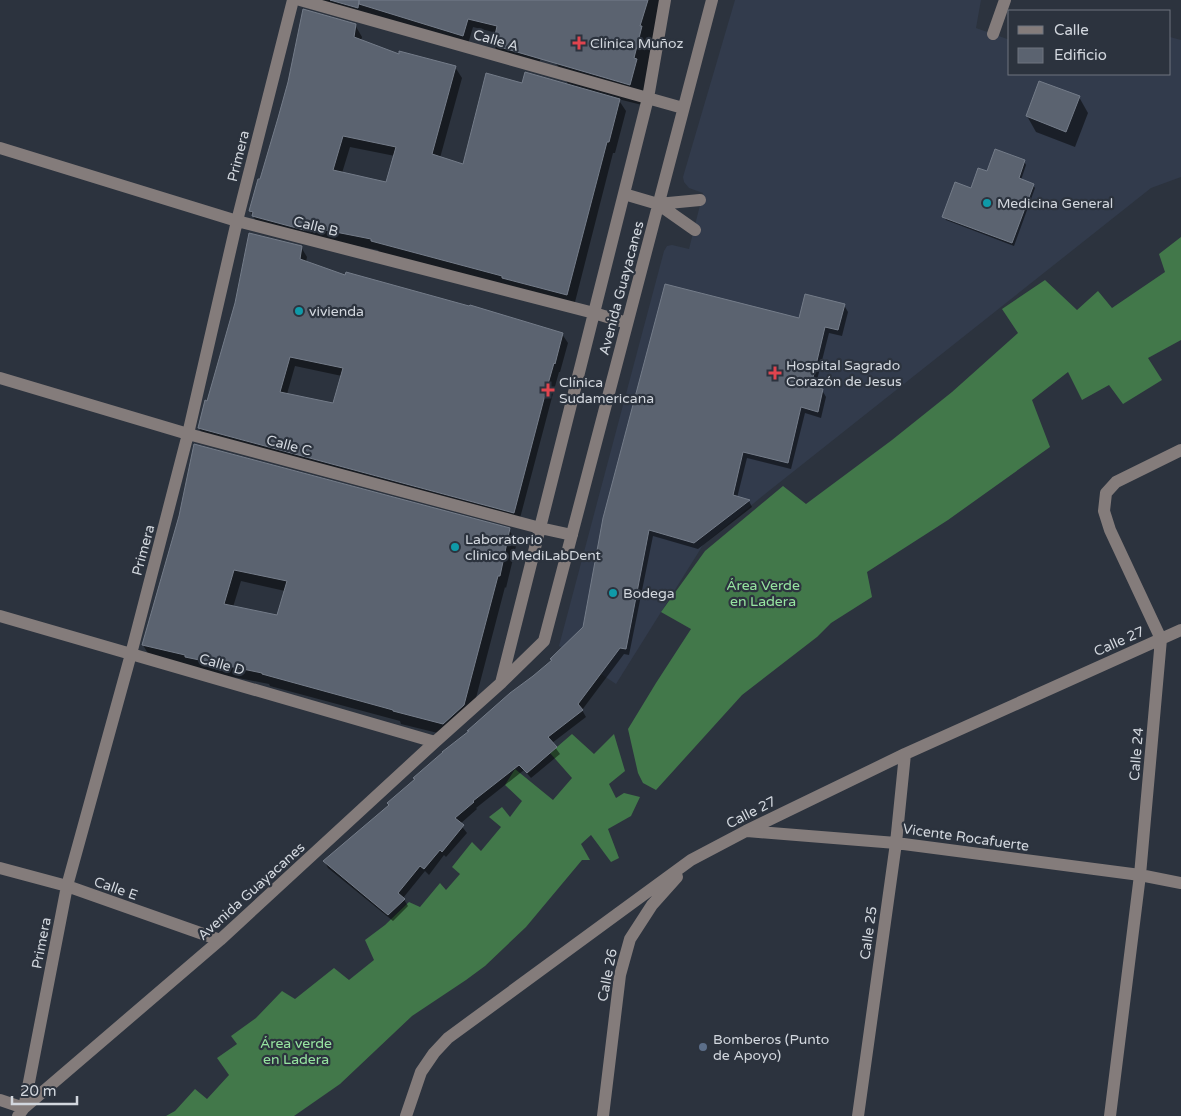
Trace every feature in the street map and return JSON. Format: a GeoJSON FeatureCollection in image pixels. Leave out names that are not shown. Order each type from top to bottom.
{"type":"FeatureCollection","features":[{"type":"Feature","properties":{"kind":"street","name":"Primera"},"geometry":{"type":"LineString","coordinates":[[21,1112],[67,886],[131,654],[188,434],[237,221],[293,0]]}},
{"type":"Feature","properties":{"kind":"street","name":"Calle A"},"geometry":{"type":"LineString","coordinates":[[300,0],[683,108]]}},
{"type":"Feature","properties":{"kind":"street","name":"Avenida Guayacanes"},"geometry":{"type":"LineString","coordinates":[[501,683],[648,98],[664,0]]}},
{"type":"Feature","properties":{"kind":"street","name":"Avenida Guayacanes"},"geometry":{"type":"LineString","coordinates":[[21,1112],[220,940],[501,683],[544,641],[712,0]]}},
{"type":"Feature","properties":{"kind":"street"},"geometry":{"type":"LineString","coordinates":[[993,34],[1005,0]]}},
{"type":"Feature","properties":{"kind":"street","name":"Calle B"},"geometry":{"type":"LineString","coordinates":[[0,148],[237,221],[594,312],[627,323]]}},
{"type":"Feature","properties":{"kind":"street"},"geometry":{"type":"LineString","coordinates":[[624,194],[658,204],[695,230]]}},
{"type":"Feature","properties":{"kind":"street"},"geometry":{"type":"LineString","coordinates":[[658,204],[700,200]]}},
{"type":"Feature","properties":{"kind":"street","name":"Calle C"},"geometry":{"type":"LineString","coordinates":[[0,378],[188,434],[572,535]]}},
{"type":"Feature","properties":{"kind":"street"},"geometry":{"type":"LineString","coordinates":[[1161,639],[1110,530],[1104,511],[1106,493],[1116,482],[1181,450]]}},
{"type":"Feature","properties":{"kind":"street","name":"Calle D"},"geometry":{"type":"LineString","coordinates":[[0,616],[435,742]]}},
{"type":"Feature","properties":{"kind":"street","name":"Calle 27"},"geometry":{"type":"LineString","coordinates":[[406,1116],[421,1072],[434,1053],[448,1038],[691,860],[746,831],[905,754],[1181,630]]}},
{"type":"Feature","properties":{"kind":"street","name":"Calle 24"},"geometry":{"type":"LineString","coordinates":[[1110,1116],[1140,875],[1161,639]]}},
{"type":"Feature","properties":{"kind":"street","name":"Calle 25"},"geometry":{"type":"LineString","coordinates":[[858,1116],[896,843],[905,754]]}},
{"type":"Feature","properties":{"kind":"street","name":"Vicente Rocafuerte"},"geometry":{"type":"LineString","coordinates":[[746,831],[896,843],[1140,875],[1181,883]]}},
{"type":"Feature","properties":{"kind":"street","name":"Calle 26"},"geometry":{"type":"LineString","coordinates":[[603,1116],[620,975],[630,939],[652,905],[691,860]]}},
{"type":"Feature","properties":{"kind":"street","name":"Calle E"},"geometry":{"type":"LineString","coordinates":[[0,868],[67,886],[220,940]]}},
{"type":"Feature","properties":{"kind":"street"},"geometry":{"type":"LineString","coordinates":[[0,1100],[21,1112]]}},
{"type":"Feature","properties":{"kind":"shaded area","name":"Hospital Sagrado Corazón de Jesus"},"geometry":{"type":"Polygon","coordinates":[[[735,0],[981,0],[976,28],[1008,39],[1008,75],[1171,75],[1171,37],[1181,40],[1181,177],[1151,188],[703,545],[616,684],[559,646],[664,251],[667,246],[672,245],[689,249],[703,193],[689,188],[684,182],[683,177],[735,0]]]}},
{"type":"Feature","properties":{"kind":"green space","name":"Área Verde en Ladera"},"geometry":{"type":"Polygon","coordinates":[[[1181,237],[1181,340],[1148,358],[1162,380],[1123,404],[1109,385],[1082,400],[1068,372],[1032,400],[1050,447],[948,520],[867,572],[872,597],[831,623],[817,637],[742,695],[656,790],[643,783],[638,773],[628,729],[691,629],[661,612],[705,551],[783,486],[806,504],[892,440],[952,392],[1018,333],[1002,309],[1045,280],[1077,310],[1098,291],[1112,308],[1165,272],[1159,254],[1181,237]]]}},
{"type":"Feature","properties":{"kind":"green space","name":"Área verde en Ladera"},"geometry":{"type":"Polygon","coordinates":[[[572,734],[594,754],[614,734],[625,771],[609,784],[616,798],[624,793],[640,797],[631,816],[608,829],[619,858],[611,862],[591,835],[581,844],[590,860],[582,860],[526,927],[485,966],[412,1016],[340,1084],[294,1116],[166,1116],[175,1111],[195,1089],[207,1099],[229,1075],[217,1058],[237,1044],[231,1036],[256,1018],[282,991],[295,999],[334,968],[349,980],[374,960],[365,940],[385,925],[409,902],[420,907],[440,883],[446,890],[460,874],[452,867],[472,842],[481,851],[501,827],[489,817],[502,807],[510,817],[522,801],[505,785],[515,769],[553,800],[572,778],[550,753],[572,734]]]}},
{"type":"Feature","properties":{"kind":"building"},"geometry":{"type":"Polygon","coordinates":[[[330,0],[359,0],[358,8],[330,0]]]}},
{"type":"Feature","properties":{"kind":"building"},"geometry":{"type":"Polygon","coordinates":[[[359,0],[648,0],[640,26],[642,26],[634,58],[637,59],[630,85],[493,45],[497,26],[468,19],[463,36],[359,4],[359,0]]]}},
{"type":"Feature","properties":{"kind":"building"},"geometry":{"type":"Polygon","coordinates":[[[303,9],[356,24],[354,37],[399,54],[399,51],[456,66],[432,154],[463,164],[486,73],[522,83],[525,72],[620,99],[567,295],[371,241],[371,239],[305,226],[304,230],[252,216],[253,212],[249,211],[288,82],[303,9]],[[343,136],[333,170],[386,182],[396,147],[343,136]]]}},
{"type":"Feature","properties":{"kind":"building"},"geometry":{"type":"Polygon","coordinates":[[[1039,81],[1080,96],[1066,132],[1026,116],[1039,81]]]}},
{"type":"Feature","properties":{"kind":"building","name":"Medicina General"},"geometry":{"type":"Polygon","coordinates":[[[995,149],[1025,160],[1019,178],[1034,184],[1012,243],[942,217],[955,182],[971,188],[978,168],[987,171],[995,149]]]}},
{"type":"Feature","properties":{"kind":"building"},"geometry":{"type":"Polygon","coordinates":[[[249,233],[302,246],[300,259],[345,275],[346,272],[470,305],[563,333],[514,513],[198,428],[235,303],[249,233]],[[290,357],[280,392],[333,403],[343,368],[290,357]]]}},
{"type":"Feature","properties":{"kind":"building"},"geometry":{"type":"Polygon","coordinates":[[[665,284],[799,318],[805,294],[845,304],[838,330],[825,327],[811,386],[823,389],[818,412],[801,407],[788,463],[743,452],[733,495],[750,500],[694,543],[649,530],[626,649],[620,648],[578,704],[583,710],[548,737],[557,747],[527,773],[519,765],[473,801],[455,818],[464,825],[442,852],[440,850],[424,869],[420,866],[398,893],[405,899],[388,915],[323,861],[389,805],[387,803],[442,752],[469,731],[467,731],[510,693],[552,660],[550,659],[583,627],[603,518],[665,284]]]}},
{"type":"Feature","properties":{"kind":"building"},"geometry":{"type":"Polygon","coordinates":[[[194,444],[510,528],[500,576],[498,576],[464,705],[443,724],[262,673],[185,657],[185,655],[142,645],[179,516],[194,444]],[[234,570],[224,604],[277,615],[287,581],[234,570]]]}},
{"type":"Feature","properties":{"kind":"place","name":"Clínica Muñoz"},"geometry":{"type":"Point","coordinates":[579,43]}},
{"type":"Feature","properties":{"kind":"place","name":"Medicina General"},"geometry":{"type":"Point","coordinates":[987,203]}},
{"type":"Feature","properties":{"kind":"place","name":"vivienda"},"geometry":{"type":"Point","coordinates":[299,311]}},
{"type":"Feature","properties":{"kind":"place","name":"Hospital Sagrado Corazón de Jesus"},"geometry":{"type":"Point","coordinates":[775,373]}},
{"type":"Feature","properties":{"kind":"place","name":"Clínica Sudamericana"},"geometry":{"type":"Point","coordinates":[548,390]}},
{"type":"Feature","properties":{"kind":"place","name":"Laboratorio clinico MediLabDent"},"geometry":{"type":"Point","coordinates":[455,547]}},
{"type":"Feature","properties":{"kind":"place","name":"Bodega"},"geometry":{"type":"Point","coordinates":[613,593]}},
{"type":"Feature","properties":{"kind":"place","name":"Bomberos (Punto de Apoyo)"},"geometry":{"type":"Point","coordinates":[703,1047]}}]}
